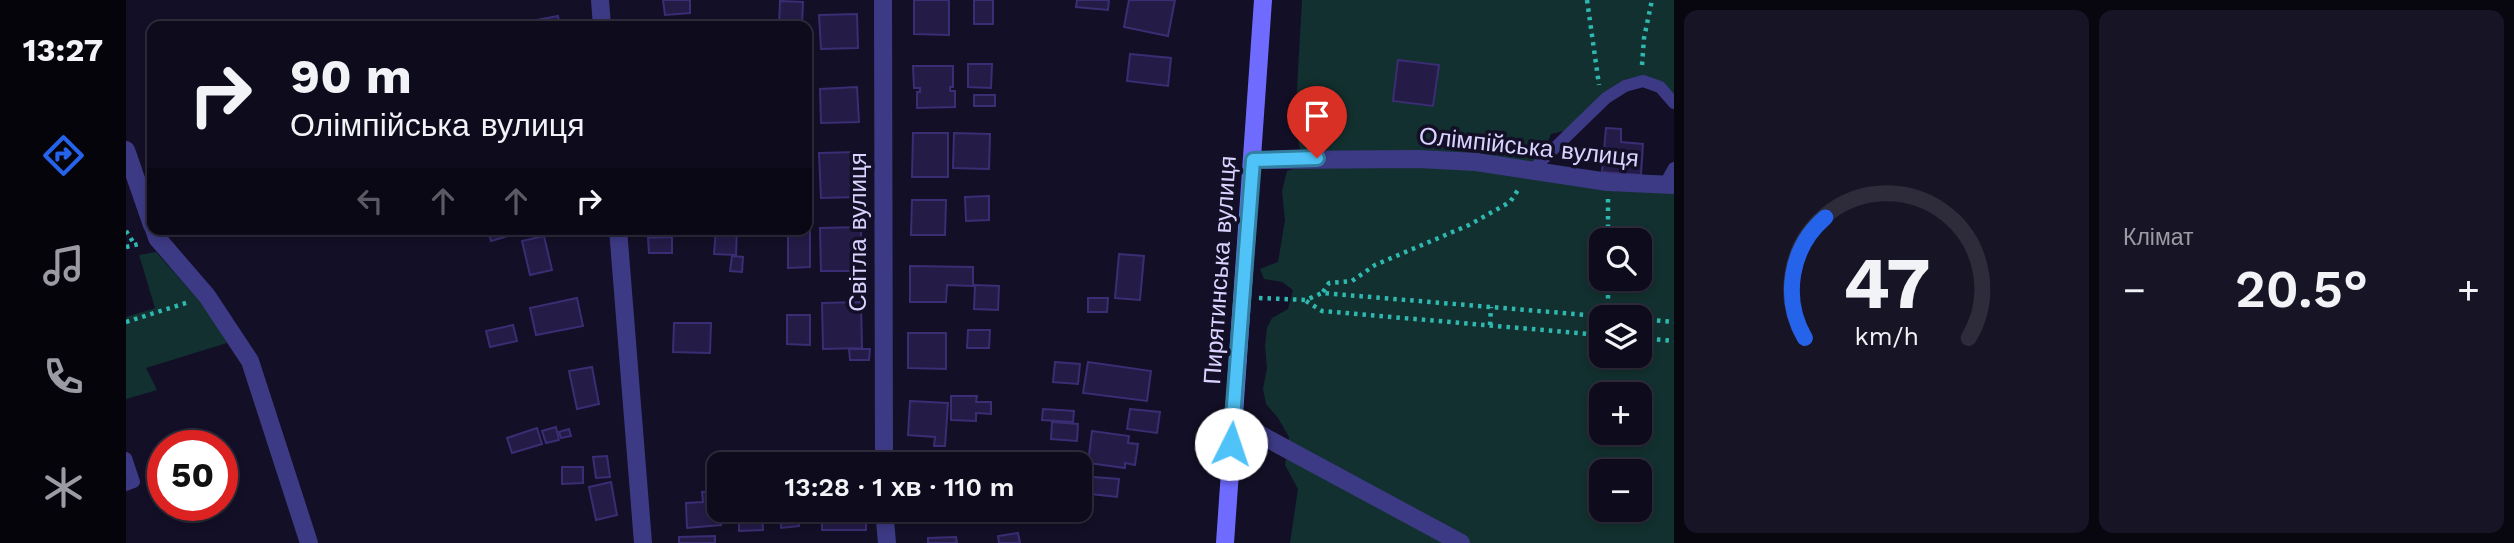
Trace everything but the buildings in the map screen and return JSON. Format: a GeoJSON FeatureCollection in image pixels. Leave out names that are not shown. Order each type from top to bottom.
{"type":"FeatureCollection","features":[{"type":"Feature","properties":{"kind":"main road","name":"Пирятинська вулиця"},"geometry":{"type":"LineString","coordinates":[[1225,543],[1263,0]]}},
{"type":"Feature","properties":{"kind":"street"},"geometry":{"type":"LineString","coordinates":[[600,0],[602,21]]}},
{"type":"Feature","properties":{"kind":"street","name":"Світла вулиця"},"geometry":{"type":"LineString","coordinates":[[883,0],[884,452]]}},
{"type":"Feature","properties":{"kind":"street"},"geometry":{"type":"LineString","coordinates":[[126,150],[147,210]]}},
{"type":"Feature","properties":{"kind":"street","name":"Олімпійська вулиця"},"geometry":{"type":"LineString","coordinates":[[1253,160],[1419,159],[1476,162],[1608,182],[1670,185]]}},
{"type":"Feature","properties":{"kind":"street"},"geometry":{"type":"LineString","coordinates":[[156,235],[207,296],[250,361],[309,543]]}},
{"type":"Feature","properties":{"kind":"street"},"geometry":{"type":"LineString","coordinates":[[618,235],[643,543]]}},
{"type":"Feature","properties":{"kind":"street"},"geometry":{"type":"LineString","coordinates":[[1233,420],[1461,543]]}},
{"type":"Feature","properties":{"kind":"street"},"geometry":{"type":"LineString","coordinates":[[885,522],[887,543]]}},
{"type":"Feature","properties":{"kind":"lane"},"geometry":{"type":"LineString","coordinates":[[1532,170],[1606,98],[1625,86],[1643,81],[1660,87],[1674,103]]}},
{"type":"Feature","properties":{"kind":"lane"},"geometry":{"type":"LineString","coordinates":[[1670,185],[1674,168]]}},
{"type":"Feature","properties":{"kind":"lane"},"geometry":{"type":"LineString","coordinates":[[126,458],[134,482],[126,485]]}},
{"type":"Feature","properties":{"kind":"path"},"geometry":{"type":"LineString","coordinates":[[1587,0],[1597,82],[1606,98]]}},
{"type":"Feature","properties":{"kind":"path"},"geometry":{"type":"LineString","coordinates":[[1643,81],[1644,37],[1652,0]]}},
{"type":"Feature","properties":{"kind":"path"},"geometry":{"type":"LineString","coordinates":[[1322,293],[1329,283],[1352,281],[1375,265],[1469,225],[1510,202],[1532,170]]}},
{"type":"Feature","properties":{"kind":"path"},"geometry":{"type":"LineString","coordinates":[[1608,182],[1608,228]]}},
{"type":"Feature","properties":{"kind":"path"},"geometry":{"type":"LineString","coordinates":[[126,231],[135,245]]}},
{"type":"Feature","properties":{"kind":"path"},"geometry":{"type":"LineString","coordinates":[[1589,315],[1322,293],[1306,300],[1322,311],[1589,334]]}},
{"type":"Feature","properties":{"kind":"path"},"geometry":{"type":"LineString","coordinates":[[126,322],[207,296]]}},
{"type":"Feature","properties":{"kind":"path"},"geometry":{"type":"LineString","coordinates":[[1490,325],[1492,307]]}},
{"type":"Feature","properties":{"kind":"path"},"geometry":{"type":"LineString","coordinates":[[1652,320],[1674,322]]}},
{"type":"Feature","properties":{"kind":"path"},"geometry":{"type":"LineString","coordinates":[[1652,339],[1674,341]]}},
{"type":"Feature","properties":{"kind":"green space"},"geometry":{"type":"Polygon","coordinates":[[[1302,0],[1674,0],[1674,94],[1649,78],[1564,131],[1551,134],[1545,149],[1529,164],[1471,158],[1451,152],[1368,151],[1320,154],[1300,149],[1295,124],[1302,0]]]}},
{"type":"Feature","properties":{"kind":"green space"},"geometry":{"type":"Polygon","coordinates":[[[1399,161],[1674,189],[1674,543],[1290,543],[1298,489],[1285,465],[1289,437],[1266,404],[1263,389],[1267,368],[1267,328],[1272,318],[1288,309],[1293,290],[1282,282],[1264,279],[1260,269],[1278,262],[1285,220],[1282,191],[1287,171],[1302,166],[1399,161]]]}},
{"type":"Feature","properties":{"kind":"green space"},"geometry":{"type":"Polygon","coordinates":[[[156,252],[205,307],[227,343],[146,368],[157,390],[126,399],[126,317],[155,308],[139,255],[156,252]]]}},
{"type":"Feature","properties":{"kind":"route"},"geometry":{"type":"LineString","coordinates":[[1231,444],[1253,160],[1317,158]]}}]}
